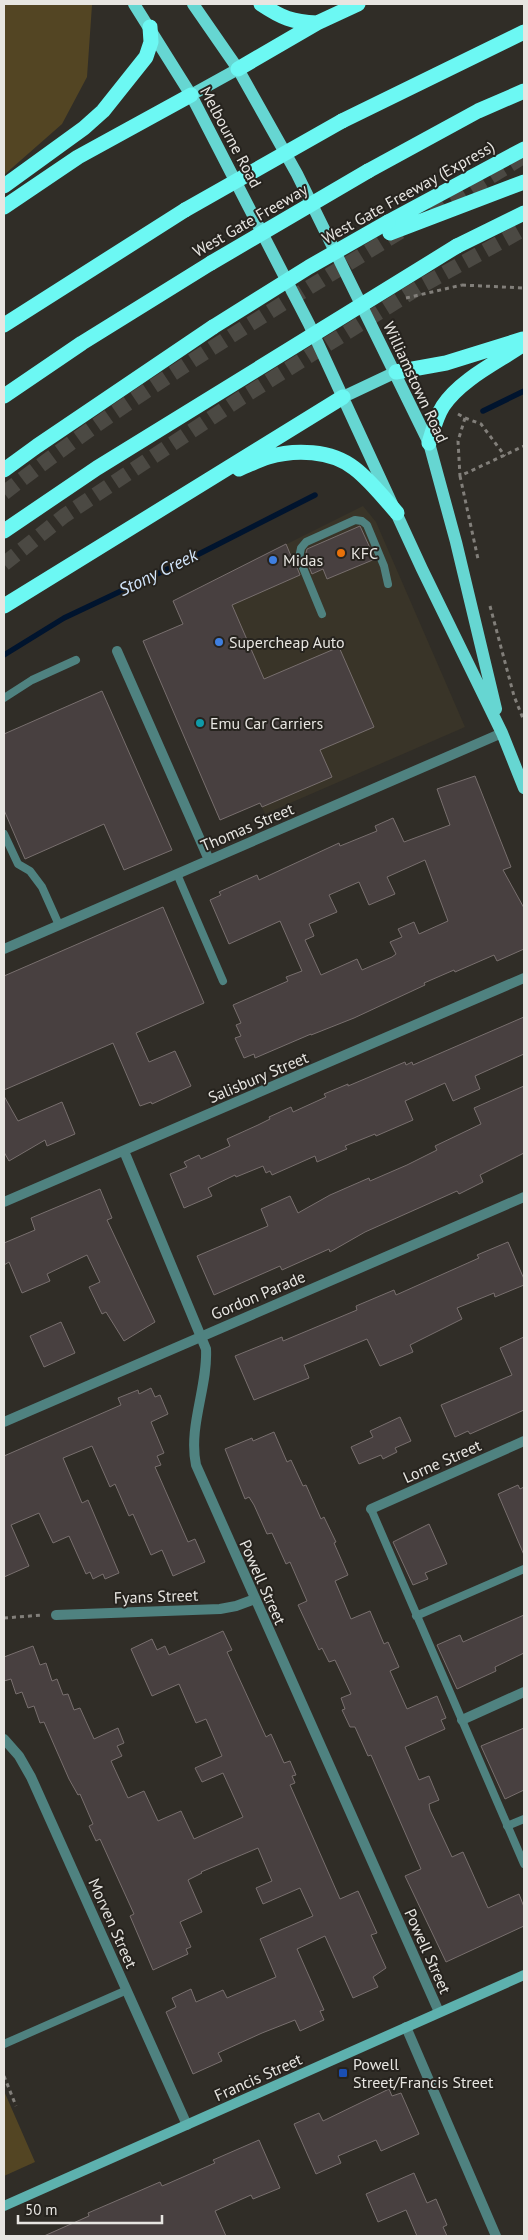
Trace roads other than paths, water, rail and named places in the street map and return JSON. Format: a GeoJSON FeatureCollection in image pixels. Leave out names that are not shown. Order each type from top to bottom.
{"type":"FeatureCollection","features":[{"type":"Feature","properties":{"kind":"highway"},"geometry":{"type":"LineString","coordinates":[[261,4],[277,14],[297,22],[317,23]]}},
{"type":"Feature","properties":{"kind":"highway"},"geometry":{"type":"LineString","coordinates":[[238,69],[317,23],[358,4]]}},
{"type":"Feature","properties":{"kind":"highway"},"geometry":{"type":"LineString","coordinates":[[4,186],[84,128],[121,92],[146,57],[151,42],[150,27]]}},
{"type":"Feature","properties":{"kind":"highway"},"geometry":{"type":"LineString","coordinates":[[4,325],[185,210],[342,121],[524,32]]}},
{"type":"Feature","properties":{"kind":"highway","name":"West Gate Freeway"},"geometry":{"type":"LineString","coordinates":[[4,396],[82,343],[211,263],[368,171],[478,111],[524,91]]}},
{"type":"Feature","properties":{"kind":"highway"},"geometry":{"type":"LineString","coordinates":[[4,207],[78,157],[191,95]]}},
{"type":"Feature","properties":{"kind":"highway","name":"West Gate Freeway (Express)"},"geometry":{"type":"LineString","coordinates":[[389,227],[524,149]]}},
{"type":"Feature","properties":{"kind":"highway"},"geometry":{"type":"LineString","coordinates":[[4,470],[213,327],[309,267],[389,227],[524,182]]}},
{"type":"Feature","properties":{"kind":"highway"},"geometry":{"type":"LineString","coordinates":[[4,531],[97,468],[457,246],[524,212]]}},
{"type":"Feature","properties":{"kind":"highway"},"geometry":{"type":"LineString","coordinates":[[396,372],[446,363],[524,338]]}},
{"type":"Feature","properties":{"kind":"highway"},"geometry":{"type":"LineString","coordinates":[[429,443],[437,417],[444,405],[454,394],[469,381],[524,344]]}},
{"type":"Feature","properties":{"kind":"highway"},"geometry":{"type":"LineString","coordinates":[[4,606],[344,397]]}},
{"type":"Feature","properties":{"kind":"highway"},"geometry":{"type":"LineString","coordinates":[[191,490],[268,457],[296,453],[316,454],[337,458],[355,468],[397,513]]}},
{"type":"Feature","properties":{"kind":"main road","name":"Melbourne Road"},"geometry":{"type":"LineString","coordinates":[[134,4],[191,95],[344,397]]}},
{"type":"Feature","properties":{"kind":"main road"},"geometry":{"type":"LineString","coordinates":[[191,95],[238,69],[194,4]]}},
{"type":"Feature","properties":{"kind":"main road","name":"Williamstown Road"},"geometry":{"type":"LineString","coordinates":[[238,69],[297,174],[396,372],[429,443],[456,542],[502,734]]}},
{"type":"Feature","properties":{"kind":"main road"},"geometry":{"type":"LineString","coordinates":[[344,397],[396,372]]}},
{"type":"Feature","properties":{"kind":"main road","name":"Williamstown Road"},"geometry":{"type":"LineString","coordinates":[[344,397],[502,734],[524,788]]}},
{"type":"Feature","properties":{"kind":"main road","name":"Francis Street"},"geometry":{"type":"LineString","coordinates":[[4,2206],[524,1975]]}},
{"type":"Feature","properties":{"kind":"street"},"geometry":{"type":"LineString","coordinates":[[117,651],[209,860]]}},
{"type":"Feature","properties":{"kind":"street","name":"Thomas Street"},"geometry":{"type":"LineString","coordinates":[[4,948],[502,734]]}},
{"type":"Feature","properties":{"kind":"street","name":"Salisbury Street"},"geometry":{"type":"LineString","coordinates":[[4,1202],[524,978]]}},
{"type":"Feature","properties":{"kind":"street","name":"Powell Street"},"geometry":{"type":"LineString","coordinates":[[124,1151],[206,1348],[206,1364],[194,1440],[194,1455],[201,1476],[439,2012]]}},
{"type":"Feature","properties":{"kind":"street","name":"Gordon Parade"},"geometry":{"type":"LineString","coordinates":[[4,1422],[524,1197]]}},
{"type":"Feature","properties":{"kind":"street","name":"Lorne Street"},"geometry":{"type":"LineString","coordinates":[[371,1509],[524,1441]]}},
{"type":"Feature","properties":{"kind":"street","name":"Fyans Street"},"geometry":{"type":"LineString","coordinates":[[56,1614],[220,1609],[236,1606],[255,1599]]}},
{"type":"Feature","properties":{"kind":"street"},"geometry":{"type":"LineString","coordinates":[[462,1720],[524,1692]]}},
{"type":"Feature","properties":{"kind":"street","name":"Morven Street"},"geometry":{"type":"LineString","coordinates":[[4,1739],[18,1756],[31,1777],[187,2125]]}},
{"type":"Feature","properties":{"kind":"street"},"geometry":{"type":"LineString","coordinates":[[406,2027],[496,2236]]}},
{"type":"Feature","properties":{"kind":"lane"},"geometry":{"type":"LineString","coordinates":[[322,614],[299,558],[301,548],[306,542],[355,520],[362,521],[367,525],[384,566],[388,584]]}},
{"type":"Feature","properties":{"kind":"lane"},"geometry":{"type":"LineString","coordinates":[[4,698],[32,680],[76,660]]}},
{"type":"Feature","properties":{"kind":"lane"},"geometry":{"type":"LineString","coordinates":[[4,834],[18,864],[30,871],[42,887],[59,925]]}},
{"type":"Feature","properties":{"kind":"lane"},"geometry":{"type":"LineString","coordinates":[[177,874],[223,981]]}},
{"type":"Feature","properties":{"kind":"lane"},"geometry":{"type":"LineString","coordinates":[[371,1509],[524,1864]]}},
{"type":"Feature","properties":{"kind":"lane"},"geometry":{"type":"LineString","coordinates":[[416,1616],[524,1569]]}},
{"type":"Feature","properties":{"kind":"lane"},"geometry":{"type":"LineString","coordinates":[[507,1826],[524,1819]]}},
{"type":"Feature","properties":{"kind":"lane"},"geometry":{"type":"LineString","coordinates":[[4,2044],[127,1990]]}},
{"type":"Feature","properties":{"kind":"waterway","name":"Stony Creek"},"geometry":{"type":"LineString","coordinates":[[483,411],[524,391]]}},
{"type":"Feature","properties":{"kind":"waterway","name":"Stony Creek"},"geometry":{"type":"LineString","coordinates":[[4,655],[64,618],[193,557],[315,495]]}},
{"type":"Feature","properties":{"kind":"tunnel"},"geometry":{"type":"LineString","coordinates":[[432,213],[524,156]]}},
{"type":"Feature","properties":{"kind":"tunnel"},"geometry":{"type":"LineString","coordinates":[[4,564],[64,516],[241,398],[423,285],[524,229]]}},
{"type":"Feature","properties":{"kind":"tunnel"},"geometry":{"type":"LineString","coordinates":[[4,493],[100,422],[200,356],[403,230]]}},
{"type":"Feature","properties":{"kind":"place","name":"KFC"},"geometry":{"type":"Point","coordinates":[341,553]}},
{"type":"Feature","properties":{"kind":"place","name":"Midas"},"geometry":{"type":"Point","coordinates":[273,560]}},
{"type":"Feature","properties":{"kind":"place","name":"Supercheap Auto"},"geometry":{"type":"Point","coordinates":[219,642]}},
{"type":"Feature","properties":{"kind":"place","name":"Emu Car Carriers"},"geometry":{"type":"Point","coordinates":[200,723]}},
{"type":"Feature","properties":{"kind":"place","name":"Powell Street/Francis Street"},"geometry":{"type":"Point","coordinates":[343,2073]}}]}
